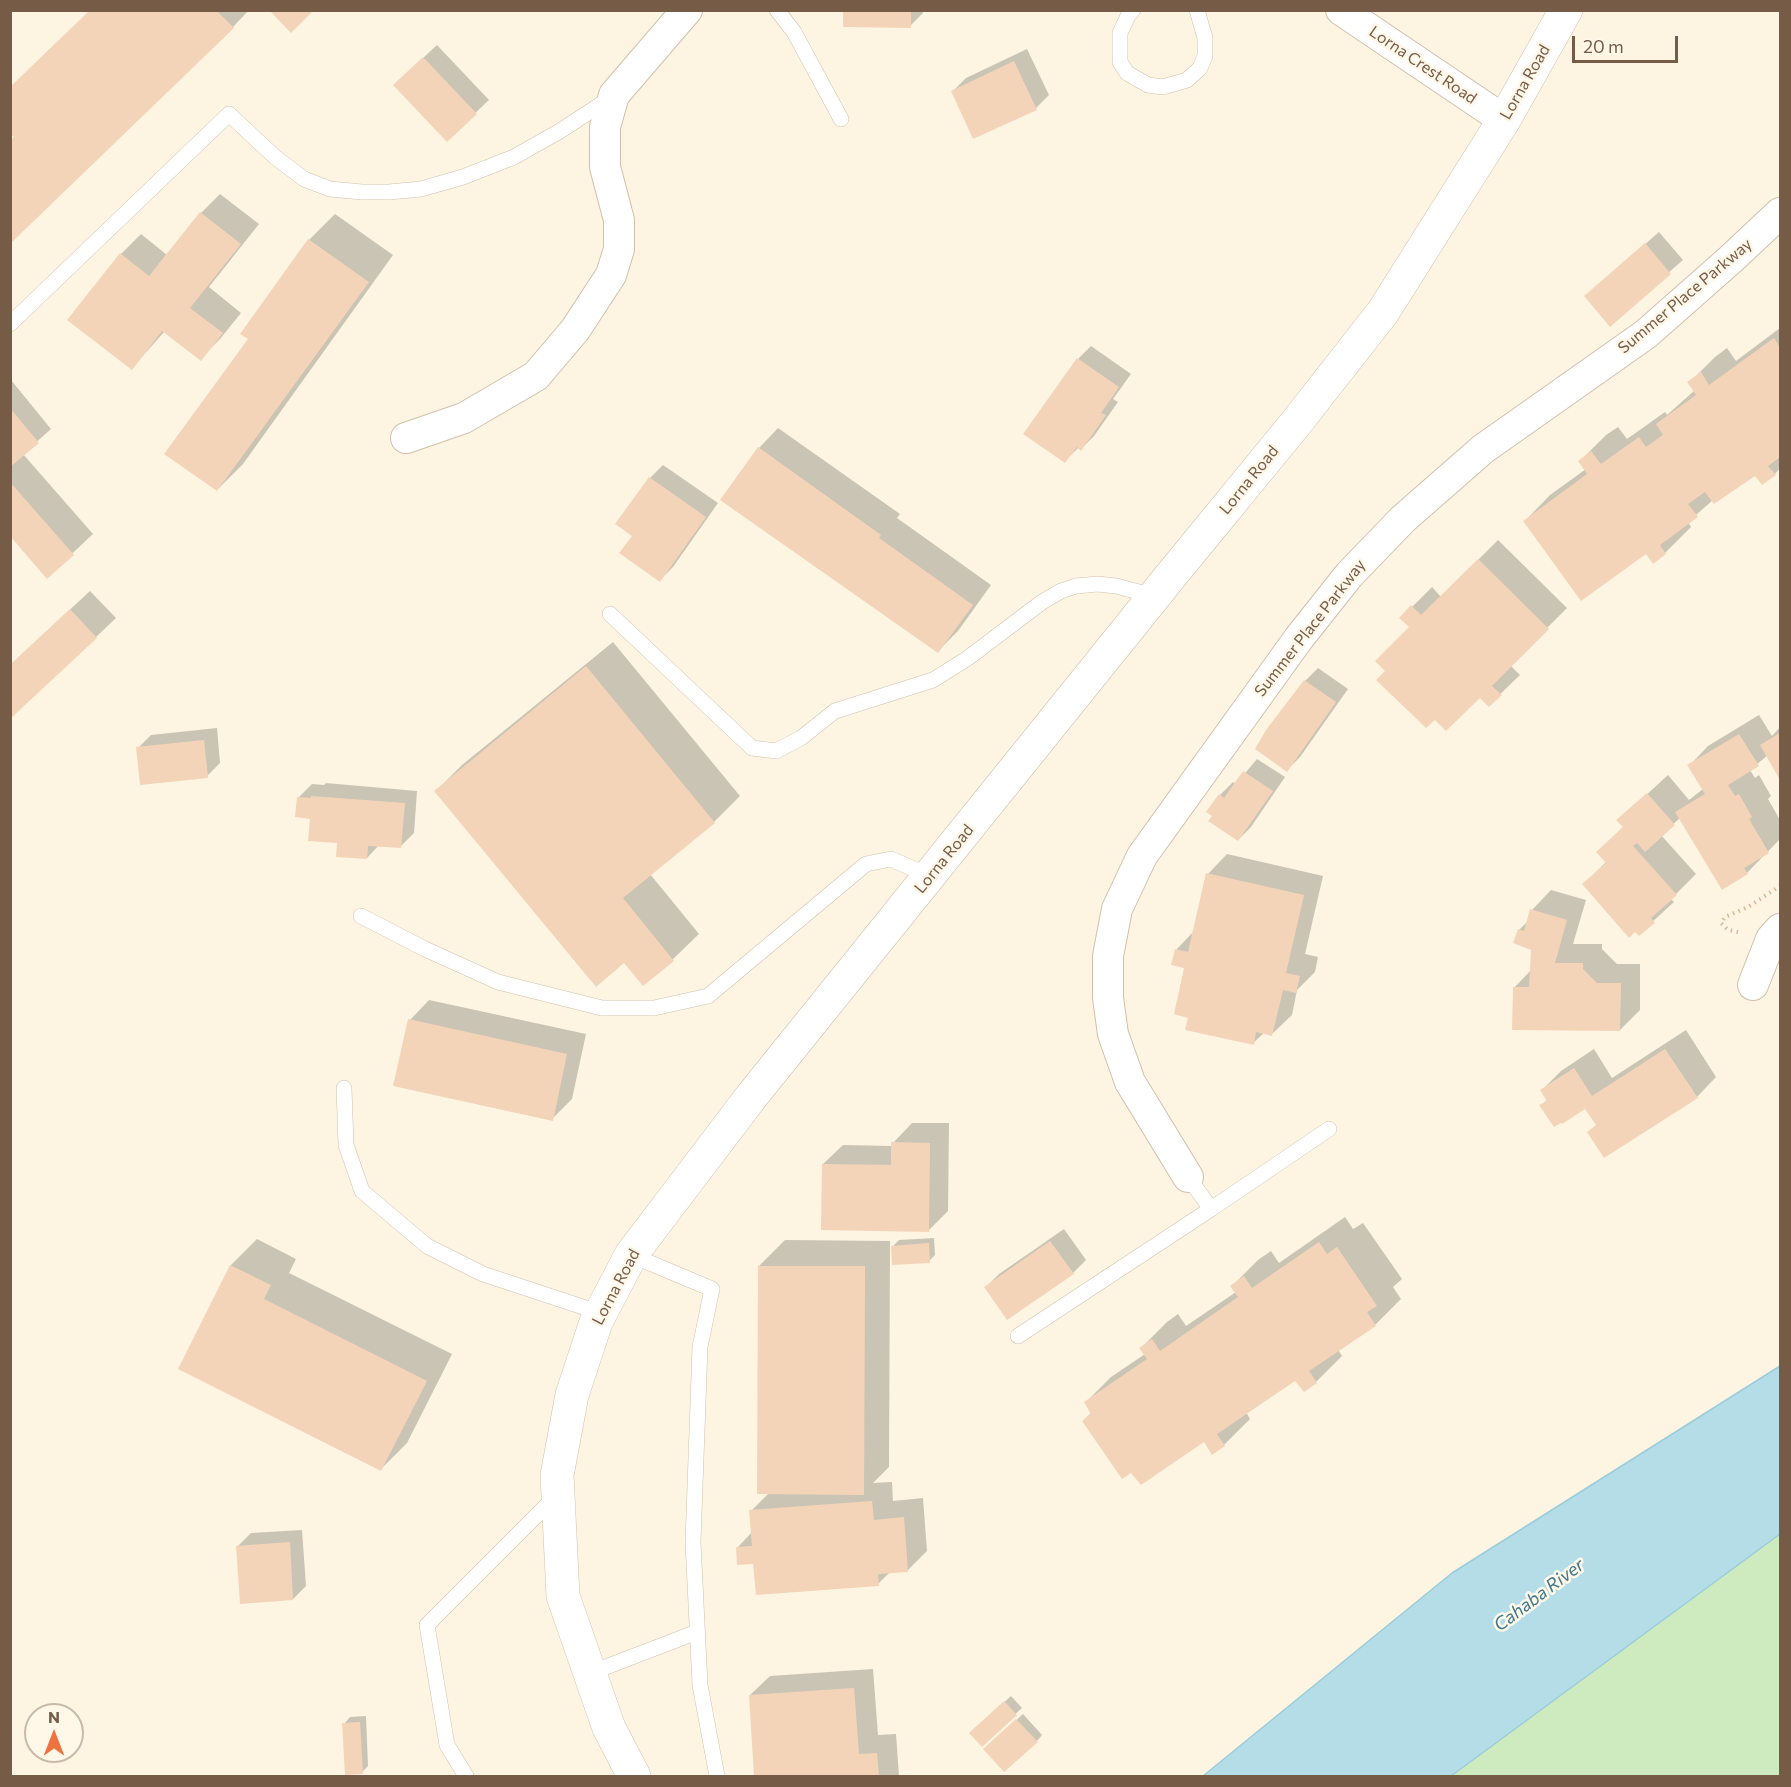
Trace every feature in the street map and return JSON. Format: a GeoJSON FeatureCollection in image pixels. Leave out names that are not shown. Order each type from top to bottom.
{"type":"FeatureCollection","features":[{"type":"Feature","properties":{"kind":"street"},"geometry":{"type":"LineString","coordinates":[[406,438],[464,418],[536,376],[575,330],[611,275],[619,249],[619,220],[605,167],[605,127],[614,95],[687,10]]}},
{"type":"Feature","properties":{"kind":"street","name":"Lorna Crest Road"},"geometry":{"type":"LineString","coordinates":[[1341,10],[1504,120]]}},
{"type":"Feature","properties":{"kind":"street","name":"Lorna Road"},"geometry":{"type":"LineString","coordinates":[[634,1776],[609,1728],[563,1596],[557,1475],[572,1395],[596,1322],[631,1254],[751,1097],[1296,423],[1383,312],[1504,120],[1566,10]]}},
{"type":"Feature","properties":{"kind":"street","name":"Summer Place Parkway"},"geometry":{"type":"LineString","coordinates":[[1188,1177],[1130,1082],[1113,1034],[1108,998],[1108,956],[1117,909],[1142,856],[1299,638],[1348,574],[1403,519],[1483,449],[1646,334],[1780,213]]}},
{"type":"Feature","properties":{"kind":"street"},"geometry":{"type":"LineString","coordinates":[[1753,985],[1771,939],[1780,929]]}},
{"type":"Feature","properties":{"kind":"lane"},"geometry":{"type":"LineString","coordinates":[[777,10],[794,32],[841,118]]}},
{"type":"Feature","properties":{"kind":"lane"},"geometry":{"type":"LineString","coordinates":[[1133,10],[1120,33],[1120,62],[1127,73],[1148,85],[1163,87],[1187,80],[1200,68],[1205,56],[1205,38],[1197,10]]}},
{"type":"Feature","properties":{"kind":"lane"},"geometry":{"type":"LineString","coordinates":[[10,324],[229,114],[275,157],[304,179],[330,189],[389,192],[421,189],[463,177],[514,157],[560,132],[614,95]]}},
{"type":"Feature","properties":{"kind":"lane"},"geometry":{"type":"LineString","coordinates":[[610,614],[752,748],[776,751],[801,738],[835,711],[933,680],[968,658],[1041,602],[1061,591],[1076,586],[1098,584],[1116,586],[1154,596]]}},
{"type":"Feature","properties":{"kind":"lane"},"geometry":{"type":"LineString","coordinates":[[361,916],[425,949],[498,982],[602,1008],[654,1008],[708,996],[866,864],[891,859],[930,876]]}},
{"type":"Feature","properties":{"kind":"lane"},"geometry":{"type":"LineString","coordinates":[[344,1088],[346,1145],[362,1191],[427,1246],[483,1274],[601,1313]]}},
{"type":"Feature","properties":{"kind":"lane"},"geometry":{"type":"LineString","coordinates":[[1018,1336],[1329,1129]]}},
{"type":"Feature","properties":{"kind":"lane"},"geometry":{"type":"LineString","coordinates":[[1188,1177],[1211,1209]]}},
{"type":"Feature","properties":{"kind":"lane"},"geometry":{"type":"LineString","coordinates":[[631,1254],[712,1289],[700,1347],[693,1542],[700,1685],[717,1776]]}},
{"type":"Feature","properties":{"kind":"lane"},"geometry":{"type":"LineString","coordinates":[[466,1776],[447,1745],[427,1624],[558,1494]]}},
{"type":"Feature","properties":{"kind":"lane"},"geometry":{"type":"LineString","coordinates":[[590,1673],[697,1632]]}},
{"type":"Feature","properties":{"kind":"green space"},"geometry":{"type":"Polygon","coordinates":[[[1780,1533],[1780,1776],[1448,1776],[1780,1533]]]}},
{"type":"Feature","properties":{"kind":"water","name":"Cahaba River"},"geometry":{"type":"Polygon","coordinates":[[[1780,1366],[1780,1534],[1451,1776],[1203,1776],[1452,1573],[1780,1366]]]}},
{"type":"Feature","properties":{"kind":"building"},"geometry":{"type":"Polygon","coordinates":[[[90,10],[216,10],[234,28],[10,244],[10,140],[14,137],[10,134],[10,87],[90,10]]]}},
{"type":"Feature","properties":{"kind":"building"},"geometry":{"type":"Polygon","coordinates":[[[272,10],[314,10],[291,33],[271,12],[272,10]]]}},
{"type":"Feature","properties":{"kind":"building"},"geometry":{"type":"Polygon","coordinates":[[[843,10],[911,10],[911,28],[843,27],[843,10]]]}},
{"type":"Feature","properties":{"kind":"building"},"geometry":{"type":"Polygon","coordinates":[[[423,57],[477,114],[447,142],[393,85],[423,57]]]}},
{"type":"Feature","properties":{"kind":"building"},"geometry":{"type":"Polygon","coordinates":[[[1014,61],[1037,110],[973,139],[951,91],[1014,61]]]}},
{"type":"Feature","properties":{"kind":"building"},"geometry":{"type":"Polygon","coordinates":[[[200,212],[241,244],[190,308],[223,333],[201,361],[162,331],[132,370],[67,320],[120,253],[149,276],[200,212]]]}},
{"type":"Feature","properties":{"kind":"building"},"geometry":{"type":"Polygon","coordinates":[[[308,239],[369,282],[217,491],[164,454],[248,339],[240,334],[308,239]]]}},
{"type":"Feature","properties":{"kind":"building"},"geometry":{"type":"Polygon","coordinates":[[[1645,243],[1671,274],[1610,327],[1584,296],[1645,243]]]}},
{"type":"Feature","properties":{"kind":"building"},"geometry":{"type":"Polygon","coordinates":[[[1774,338],[1780,348],[1780,457],[1768,466],[1776,475],[1762,485],[1755,476],[1714,504],[1705,492],[1688,504],[1698,517],[1660,545],[1666,554],[1653,564],[1646,554],[1581,601],[1523,521],[1587,474],[1578,461],[1591,451],[1601,464],[1639,437],[1646,447],[1663,435],[1656,424],[1696,395],[1687,382],[1701,372],[1709,385],[1774,338]]]}},
{"type":"Feature","properties":{"kind":"building"},"geometry":{"type":"Polygon","coordinates":[[[1077,358],[1119,387],[1101,413],[1106,415],[1081,451],[1077,447],[1065,463],[1023,434],[1077,358]]]}},
{"type":"Feature","properties":{"kind":"building"},"geometry":{"type":"Polygon","coordinates":[[[10,408],[39,443],[10,467],[10,408]]]}},
{"type":"Feature","properties":{"kind":"building"},"geometry":{"type":"Polygon","coordinates":[[[758,447],[881,535],[879,538],[973,605],[938,653],[720,500],[758,447]]]}},
{"type":"Feature","properties":{"kind":"building"},"geometry":{"type":"Polygon","coordinates":[[[649,477],[706,517],[660,582],[619,553],[632,536],[615,524],[649,477]]]}},
{"type":"Feature","properties":{"kind":"building"},"geometry":{"type":"Polygon","coordinates":[[[10,482],[74,555],[47,579],[10,536],[10,482]]]}},
{"type":"Feature","properties":{"kind":"building"},"geometry":{"type":"Polygon","coordinates":[[[1478,559],[1549,629],[1492,686],[1502,695],[1489,707],[1480,698],[1446,731],[1435,720],[1426,728],[1376,680],[1385,671],[1375,661],[1409,627],[1399,618],[1411,605],[1421,615],[1478,559]]]}},
{"type":"Feature","properties":{"kind":"building"},"geometry":{"type":"Polygon","coordinates":[[[70,609],[97,638],[10,719],[10,665],[70,609]]]}},
{"type":"Feature","properties":{"kind":"building"},"geometry":{"type":"Polygon","coordinates":[[[586,666],[715,823],[623,898],[674,961],[643,986],[624,963],[596,987],[434,791],[586,666]]]}},
{"type":"Feature","properties":{"kind":"building"},"geometry":{"type":"Polygon","coordinates":[[[1304,680],[1336,702],[1287,772],[1255,749],[1266,730],[1304,680]]]}},
{"type":"Feature","properties":{"kind":"building"},"geometry":{"type":"Polygon","coordinates":[[[1780,733],[1780,780],[1760,745],[1780,733]]]}},
{"type":"Feature","properties":{"kind":"building"},"geometry":{"type":"Polygon","coordinates":[[[1739,734],[1759,766],[1728,785],[1735,796],[1739,794],[1752,817],[1749,819],[1769,853],[1744,868],[1748,874],[1722,890],[1675,812],[1705,794],[1687,765],[1739,734]]]}},
{"type":"Feature","properties":{"kind":"building"},"geometry":{"type":"Polygon","coordinates":[[[204,740],[208,778],[140,785],[136,747],[204,740]]]}},
{"type":"Feature","properties":{"kind":"building"},"geometry":{"type":"Polygon","coordinates":[[[1243,771],[1273,791],[1238,841],[1208,821],[1212,816],[1206,812],[1219,794],[1224,798],[1243,771]]]}},
{"type":"Feature","properties":{"kind":"building"},"geometry":{"type":"Polygon","coordinates":[[[1647,793],[1675,825],[1645,852],[1637,843],[1633,846],[1677,895],[1651,918],[1655,923],[1639,936],[1635,932],[1629,938],[1582,884],[1606,863],[1596,852],[1623,827],[1616,820],[1647,793]]]}},
{"type":"Feature","properties":{"kind":"building"},"geometry":{"type":"Polygon","coordinates":[[[311,796],[405,803],[401,848],[368,846],[367,859],[336,857],[337,843],[308,841],[310,819],[295,817],[297,797],[311,798],[311,796]]]}},
{"type":"Feature","properties":{"kind":"building"},"geometry":{"type":"Polygon","coordinates":[[[1206,873],[1304,895],[1286,973],[1300,976],[1296,993],[1283,990],[1272,1036],[1256,1032],[1254,1045],[1185,1030],[1188,1018],[1174,1014],[1184,968],[1171,965],[1175,949],[1188,952],[1206,873]]]}},
{"type":"Feature","properties":{"kind":"building"},"geometry":{"type":"Polygon","coordinates":[[[1530,909],[1567,920],[1555,963],[1583,963],[1583,969],[1597,983],[1621,983],[1620,1031],[1512,1030],[1513,987],[1529,987],[1531,950],[1513,943],[1518,929],[1524,931],[1530,909]]]}},
{"type":"Feature","properties":{"kind":"building"},"geometry":{"type":"Polygon","coordinates":[[[408,1019],[567,1054],[553,1121],[393,1086],[408,1019]]]}},
{"type":"Feature","properties":{"kind":"building"},"geometry":{"type":"Polygon","coordinates":[[[1665,1049],[1698,1098],[1604,1158],[1587,1132],[1596,1125],[1585,1109],[1554,1127],[1539,1105],[1547,1101],[1540,1090],[1574,1068],[1592,1096],[1665,1049]]]}},
{"type":"Feature","properties":{"kind":"building"},"geometry":{"type":"Polygon","coordinates":[[[891,1142],[930,1143],[929,1232],[821,1230],[822,1164],[891,1165],[891,1142]]]}},
{"type":"Feature","properties":{"kind":"building"},"geometry":{"type":"Polygon","coordinates":[[[1050,1241],[1074,1274],[1007,1320],[984,1287],[1050,1241]]]}},
{"type":"Feature","properties":{"kind":"building"},"geometry":{"type":"Polygon","coordinates":[[[1319,1242],[1327,1254],[1337,1247],[1377,1306],[1367,1312],[1376,1326],[1309,1371],[1317,1383],[1304,1392],[1295,1381],[1217,1434],[1225,1446],[1212,1455],[1204,1442],[1141,1485],[1131,1473],[1122,1479],[1082,1421],[1091,1414],[1084,1402],[1147,1359],[1139,1348],[1152,1339],[1160,1351],[1238,1297],[1230,1286],[1244,1276],[1252,1288],[1319,1242]]]}},
{"type":"Feature","properties":{"kind":"building"},"geometry":{"type":"Polygon","coordinates":[[[929,1243],[930,1263],[892,1265],[891,1246],[929,1243]]]}},
{"type":"Feature","properties":{"kind":"building"},"geometry":{"type":"Polygon","coordinates":[[[230,1265],[271,1285],[264,1299],[427,1381],[381,1471],[178,1369],[230,1265]]]}},
{"type":"Feature","properties":{"kind":"building"},"geometry":{"type":"Polygon","coordinates":[[[758,1266],[865,1266],[864,1495],[757,1494],[758,1266]]]}},
{"type":"Feature","properties":{"kind":"building"},"geometry":{"type":"Polygon","coordinates":[[[872,1501],[874,1520],[904,1517],[908,1572],[878,1574],[879,1586],[756,1595],[753,1564],[737,1565],[736,1547],[752,1546],[749,1510],[872,1501]]]}},
{"type":"Feature","properties":{"kind":"building"},"geometry":{"type":"Polygon","coordinates":[[[290,1542],[293,1600],[240,1604],[236,1546],[290,1542]]]}},
{"type":"Feature","properties":{"kind":"building"},"geometry":{"type":"Polygon","coordinates":[[[854,1688],[859,1754],[877,1753],[879,1776],[754,1776],[749,1695],[854,1688]]]}},
{"type":"Feature","properties":{"kind":"building"},"geometry":{"type":"Polygon","coordinates":[[[1004,1701],[1017,1715],[982,1747],[969,1733],[1004,1701]]]}},
{"type":"Feature","properties":{"kind":"building"},"geometry":{"type":"Polygon","coordinates":[[[1016,1719],[1038,1742],[1004,1772],[983,1749],[1016,1719]]]}},
{"type":"Feature","properties":{"kind":"building"},"geometry":{"type":"Polygon","coordinates":[[[360,1722],[363,1774],[345,1775],[342,1723],[360,1722]]]}}]}
